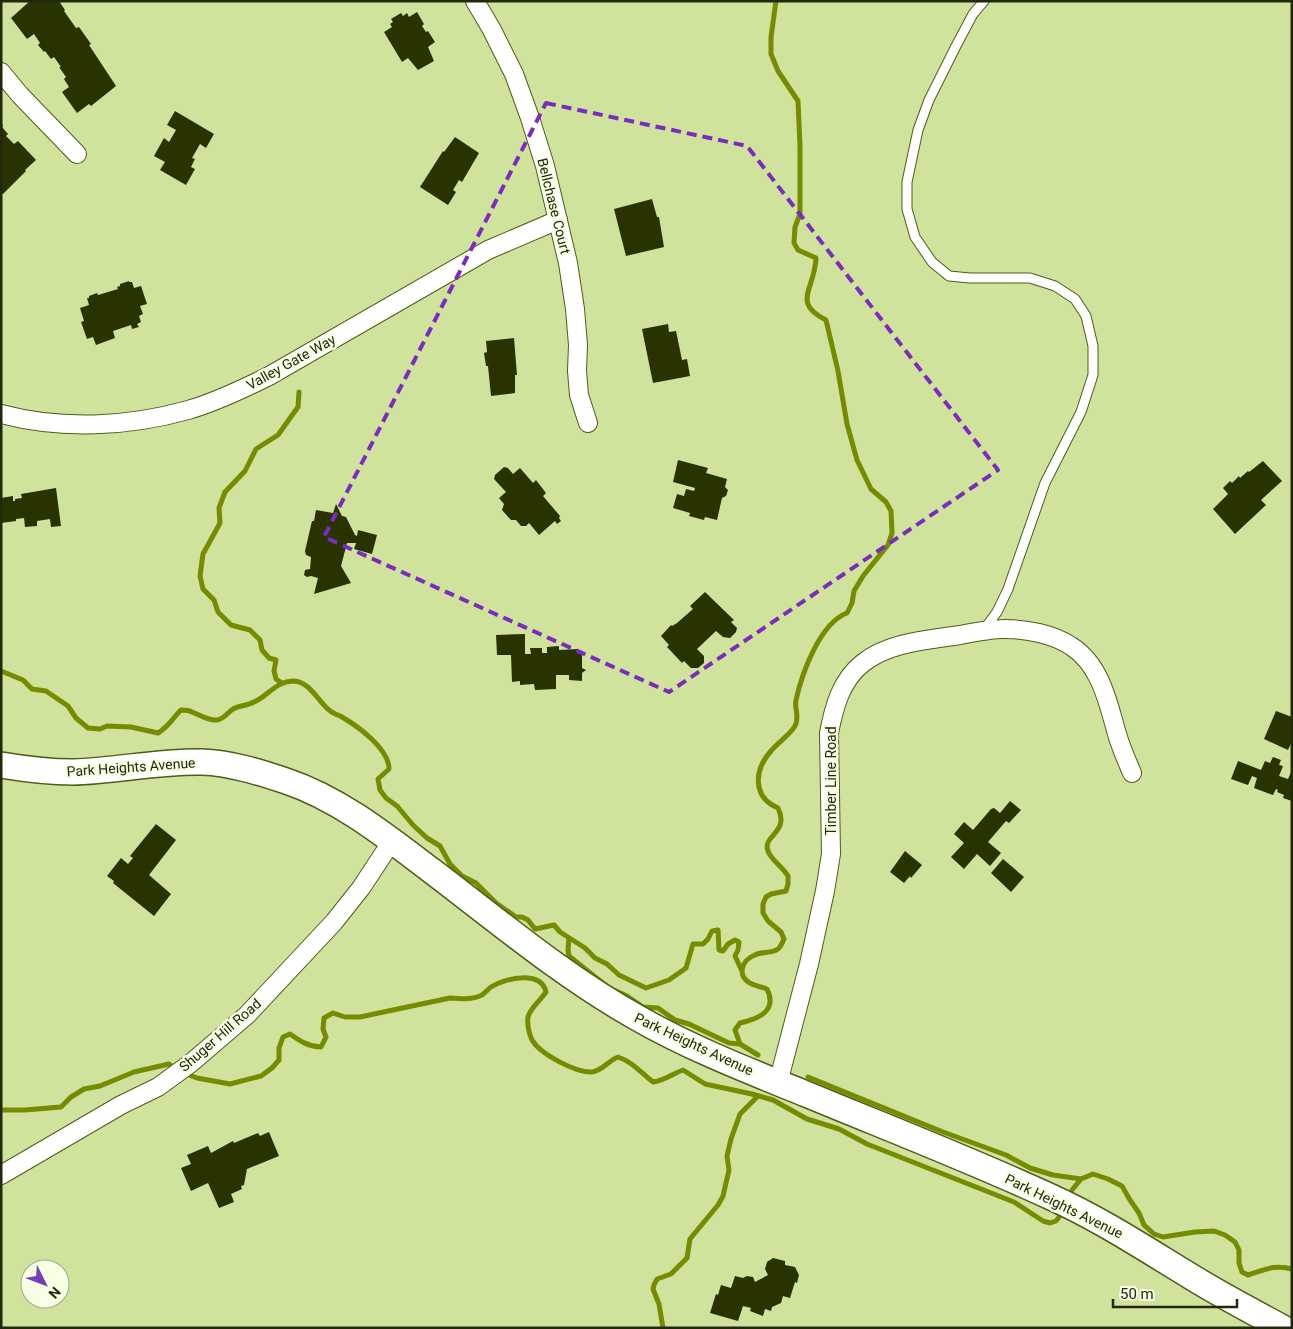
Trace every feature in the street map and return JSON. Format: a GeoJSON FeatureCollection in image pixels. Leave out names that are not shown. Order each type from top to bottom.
{"type":"FeatureCollection","features":[{"type":"Feature","properties":{"kind":"main road","name":"Park Heights Avenue"},"geometry":{"type":"LineString","coordinates":[[1,765],[71,772],[204,762],[248,769],[290,782],[328,800],[367,823],[600,996],[672,1037],[1063,1202],[1102,1221],[1198,1280],[1282,1328]]}},
{"type":"Feature","properties":{"kind":"street","name":"Bellchase Court"},"geometry":{"type":"LineString","coordinates":[[475,1],[514,74],[545,166],[568,263],[576,309],[579,395],[588,422]]}},
{"type":"Feature","properties":{"kind":"street"},"geometry":{"type":"LineString","coordinates":[[1,72],[20,95],[77,154]]}},
{"type":"Feature","properties":{"kind":"street","name":"Valley Gate Way"},"geometry":{"type":"LineString","coordinates":[[1,414],[56,424],[89,424],[120,423],[188,410],[233,394],[269,376],[488,250],[558,220]]}},
{"type":"Feature","properties":{"kind":"street","name":"Timber Line Road"},"geometry":{"type":"LineString","coordinates":[[778,1083],[809,964],[831,854],[829,733],[838,696],[849,676],[862,663],[883,650],[921,641],[983,631],[1024,630],[1051,636],[1071,646],[1086,659],[1098,677],[1108,700],[1118,736],[1132,773]]}},
{"type":"Feature","properties":{"kind":"street","name":"Shuger Hill Road"},"geometry":{"type":"LineString","coordinates":[[1,1175],[121,1105],[172,1078],[247,1015],[334,922],[361,888],[392,841]]}},
{"type":"Feature","properties":{"kind":"lane"},"geometry":{"type":"LineString","coordinates":[[983,631],[997,612],[1008,589],[1045,483],[1081,412],[1093,375],[1093,346],[1086,316],[1075,299],[1055,286],[1030,278],[949,276],[932,262],[915,238],[907,209],[907,182],[918,130],[929,100],[956,46],[973,14],[984,1]]}},
{"type":"Feature","properties":{"kind":"highlighted area"},"geometry":{"type":"Polygon","coordinates":[[[546,103],[747,146],[998,470],[669,692],[324,537],[546,103]]]}},
{"type":"Feature","properties":{"kind":"building"},"geometry":{"type":"Polygon","coordinates":[[[30,1],[59,1],[76,28],[79,27],[91,44],[89,45],[116,86],[91,106],[89,104],[77,113],[62,92],[69,87],[64,79],[66,77],[59,67],[61,67],[54,57],[51,59],[38,45],[40,43],[34,34],[27,39],[11,18],[30,1]]]}},
{"type":"Feature","properties":{"kind":"building"},"geometry":{"type":"Polygon","coordinates":[[[417,12],[424,24],[422,26],[426,32],[428,31],[435,42],[428,47],[434,61],[418,70],[408,58],[402,62],[384,32],[392,27],[390,24],[393,22],[391,19],[401,13],[403,16],[407,13],[409,17],[417,12]]]}},
{"type":"Feature","properties":{"kind":"building"},"geometry":{"type":"Polygon","coordinates":[[[175,111],[214,134],[206,148],[200,144],[192,158],[195,159],[191,167],[195,169],[186,185],[160,170],[165,162],[154,156],[164,138],[169,142],[176,130],[167,125],[175,111]]]}},
{"type":"Feature","properties":{"kind":"building"},"geometry":{"type":"Polygon","coordinates":[[[1,123],[8,134],[6,136],[14,144],[18,141],[36,160],[3,194],[1,193],[1,123]]]}},
{"type":"Feature","properties":{"kind":"building"},"geometry":{"type":"Polygon","coordinates":[[[455,137],[479,153],[462,182],[459,180],[453,190],[456,192],[448,205],[420,187],[443,151],[455,137]]]}},
{"type":"Feature","properties":{"kind":"building"},"geometry":{"type":"Polygon","coordinates":[[[652,199],[657,217],[659,217],[664,247],[626,256],[614,209],[652,199]]]}},
{"type":"Feature","properties":{"kind":"building"},"geometry":{"type":"Polygon","coordinates":[[[132,282],[134,288],[141,286],[147,304],[140,306],[143,314],[139,316],[141,322],[137,324],[139,327],[132,329],[131,325],[113,331],[115,338],[96,345],[93,337],[87,339],[81,322],[84,321],[80,308],[89,305],[87,298],[89,296],[118,289],[117,287],[120,284],[132,282]]]}},
{"type":"Feature","properties":{"kind":"building"},"geometry":{"type":"Polygon","coordinates":[[[668,324],[669,332],[676,331],[682,360],[687,359],[690,376],[653,383],[642,329],[668,324]]]}},
{"type":"Feature","properties":{"kind":"building"},"geometry":{"type":"Polygon","coordinates":[[[514,338],[517,375],[515,375],[515,393],[491,396],[488,366],[486,366],[484,353],[487,352],[486,341],[514,338]]]}},
{"type":"Feature","properties":{"kind":"building"},"geometry":{"type":"Polygon","coordinates":[[[678,460],[708,468],[706,473],[727,479],[725,487],[728,490],[726,496],[722,498],[717,520],[705,517],[704,520],[689,516],[690,513],[673,508],[677,494],[684,496],[686,489],[694,491],[695,488],[673,482],[678,460]]]}},
{"type":"Feature","properties":{"kind":"building"},"geometry":{"type":"Polygon","coordinates":[[[1263,461],[1282,481],[1261,500],[1266,505],[1235,534],[1213,509],[1228,494],[1223,488],[1230,481],[1232,483],[1239,476],[1240,478],[1263,461]]]}},
{"type":"Feature","properties":{"kind":"building"},"geometry":{"type":"Polygon","coordinates":[[[504,467],[508,468],[513,474],[520,468],[533,483],[536,480],[546,493],[543,496],[560,516],[561,521],[557,524],[555,521],[539,535],[529,523],[526,526],[521,526],[516,520],[511,520],[502,510],[504,504],[499,498],[506,492],[494,479],[495,475],[504,467]]]}},
{"type":"Feature","properties":{"kind":"building"},"geometry":{"type":"Polygon","coordinates":[[[56,488],[61,526],[51,527],[50,519],[37,521],[37,526],[25,527],[24,518],[1,523],[1,498],[13,496],[13,501],[15,501],[15,499],[22,498],[21,494],[56,488]]]}},
{"type":"Feature","properties":{"kind":"building"},"geometry":{"type":"Polygon","coordinates":[[[336,504],[342,516],[346,517],[355,535],[357,536],[358,530],[377,535],[372,554],[354,549],[356,543],[347,543],[341,566],[351,583],[314,594],[318,578],[304,575],[305,570],[310,569],[311,557],[306,555],[305,551],[312,521],[314,521],[316,510],[333,513],[336,504]]]}},
{"type":"Feature","properties":{"kind":"building"},"geometry":{"type":"Polygon","coordinates":[[[705,592],[734,620],[731,622],[737,628],[730,638],[723,637],[716,631],[697,649],[704,656],[704,663],[698,668],[691,668],[684,661],[682,663],[667,647],[669,645],[661,636],[671,625],[677,623],[693,609],[690,606],[705,592]]]}},
{"type":"Feature","properties":{"kind":"building"},"geometry":{"type":"Polygon","coordinates":[[[525,634],[525,654],[531,654],[530,648],[542,648],[542,653],[547,653],[547,647],[559,646],[559,650],[577,649],[577,652],[582,652],[582,668],[586,670],[582,673],[582,681],[569,680],[569,675],[556,675],[556,689],[535,690],[534,684],[520,685],[520,681],[512,682],[511,655],[497,655],[496,635],[525,634]]]}},
{"type":"Feature","properties":{"kind":"building"},"geometry":{"type":"Polygon","coordinates":[[[1276,711],[1292,717],[1292,741],[1288,750],[1264,739],[1276,711]]]}},
{"type":"Feature","properties":{"kind":"building"},"geometry":{"type":"Polygon","coordinates":[[[1273,757],[1281,760],[1279,765],[1283,766],[1279,776],[1288,779],[1292,770],[1292,801],[1283,798],[1284,795],[1277,792],[1278,790],[1276,789],[1273,795],[1254,788],[1257,778],[1252,776],[1248,785],[1231,779],[1238,761],[1261,770],[1265,761],[1270,763],[1273,757]]]}},
{"type":"Feature","properties":{"kind":"building"},"geometry":{"type":"Polygon","coordinates":[[[1010,801],[1021,810],[1009,823],[1006,821],[988,842],[1001,853],[990,866],[977,854],[964,869],[951,857],[964,843],[954,834],[964,822],[973,830],[991,809],[994,808],[1000,813],[1010,801]]]}},
{"type":"Feature","properties":{"kind":"building"},"geometry":{"type":"Polygon","coordinates":[[[156,824],[176,840],[149,875],[171,894],[154,916],[107,876],[121,858],[128,864],[133,858],[130,856],[156,824]]]}},
{"type":"Feature","properties":{"kind":"building"},"geometry":{"type":"Polygon","coordinates":[[[905,851],[922,865],[904,883],[890,872],[905,851]]]}},
{"type":"Feature","properties":{"kind":"building"},"geometry":{"type":"Polygon","coordinates":[[[1003,859],[1024,877],[1011,892],[991,873],[1003,859]]]}},
{"type":"Feature","properties":{"kind":"building"},"geometry":{"type":"Polygon","coordinates":[[[269,1132],[279,1156],[247,1169],[244,1185],[241,1186],[242,1189],[231,1194],[234,1202],[219,1208],[208,1183],[191,1191],[181,1168],[191,1164],[187,1155],[208,1146],[211,1153],[233,1141],[234,1143],[258,1133],[260,1136],[269,1132]]]}},
{"type":"Feature","properties":{"kind":"building"},"geometry":{"type":"Polygon","coordinates":[[[773,1258],[785,1261],[785,1265],[795,1267],[799,1275],[790,1298],[783,1296],[781,1303],[772,1307],[771,1311],[765,1309],[763,1316],[750,1311],[751,1308],[743,1306],[738,1321],[710,1313],[721,1285],[731,1288],[735,1276],[743,1278],[747,1276],[753,1277],[755,1282],[768,1275],[765,1269],[767,1262],[773,1258]]]}},
{"type":"Feature","properties":{"kind":"waterway"},"geometry":{"type":"LineString","coordinates":[[740,1044],[735,1030],[740,1023],[764,1013],[770,1003],[767,989],[747,981],[742,973],[742,969],[750,957],[778,949],[784,939],[781,932],[768,921],[763,913],[763,904],[766,897],[786,891],[788,876],[768,851],[767,846],[779,828],[781,816],[778,808],[770,803],[760,790],[758,783],[761,766],[765,758],[795,726],[797,719],[796,700],[803,676],[814,650],[828,627],[847,613],[852,603],[854,591],[863,576],[888,545],[892,533],[891,511],[886,502],[871,489],[857,460],[847,424],[838,371],[826,320],[815,314],[807,301],[816,258],[798,250],[794,243],[795,227],[800,214],[798,101],[778,71],[771,54],[771,37],[776,1]]}},
{"type":"Feature","properties":{"kind":"waterway"},"geometry":{"type":"LineString","coordinates":[[282,683],[276,679],[274,671],[276,660],[269,658],[262,650],[260,640],[250,630],[231,625],[218,612],[214,600],[203,589],[200,576],[203,554],[220,523],[219,508],[225,492],[245,471],[256,449],[278,435],[298,407],[299,392]]}},
{"type":"Feature","properties":{"kind":"waterway"},"geometry":{"type":"LineString","coordinates":[[1,671],[23,680],[32,689],[46,691],[68,706],[76,718],[88,728],[100,729],[107,726],[131,727],[158,733],[181,710],[189,711],[207,719],[217,720],[233,709],[259,699],[282,683],[300,682],[309,688],[330,711],[357,727],[379,746],[388,761],[389,769],[378,779],[380,790],[386,798],[397,806],[427,838],[440,846],[450,864],[462,876],[476,883],[496,903],[516,917],[528,920],[535,929],[554,925],[560,932],[585,948],[595,958],[607,964],[619,975],[646,988],[669,980],[686,968],[693,944],[703,944],[712,931],[718,930],[719,950],[723,951],[728,944],[735,940],[739,942],[735,956],[741,969]]}},
{"type":"Feature","properties":{"kind":"waterway"},"geometry":{"type":"LineString","coordinates":[[569,938],[569,956],[609,988],[627,996],[643,1007],[658,1008],[675,1020],[689,1024],[729,1043],[740,1044],[758,1055]]}},
{"type":"Feature","properties":{"kind":"waterway"},"geometry":{"type":"LineString","coordinates":[[184,1073],[197,1078],[230,1084],[261,1076],[279,1060],[279,1048],[283,1037],[290,1034],[309,1045],[321,1047],[326,1037],[323,1029],[324,1018],[333,1013],[345,1017],[360,1017],[450,998],[474,998],[505,981],[530,978],[543,985],[546,992],[531,1010],[528,1017],[531,1038],[542,1051],[559,1062],[592,1072],[599,1070],[618,1057],[633,1065],[653,1082],[683,1070],[705,1084],[773,1100],[807,1119],[839,1129],[867,1144],[1014,1202],[1043,1221],[1050,1223],[1056,1221],[1060,1216]]}},
{"type":"Feature","properties":{"kind":"waterway"},"geometry":{"type":"LineString","coordinates":[[1,1110],[61,1107],[71,1097],[84,1089],[100,1086],[134,1072],[169,1064],[177,1069]]}},
{"type":"Feature","properties":{"kind":"waterway"},"geometry":{"type":"LineString","coordinates":[[808,1077],[943,1132],[1006,1155],[1030,1168],[1053,1175],[1081,1179]]}},
{"type":"Feature","properties":{"kind":"waterway"},"geometry":{"type":"LineString","coordinates":[[663,1328],[659,1304],[653,1289],[654,1285],[657,1279],[671,1274],[687,1258],[690,1239],[718,1205],[723,1196],[729,1170],[727,1156],[731,1139],[740,1114],[758,1096]]}},
{"type":"Feature","properties":{"kind":"waterway"},"geometry":{"type":"LineString","coordinates":[[1072,1190],[1081,1179],[1093,1174],[1108,1179],[1122,1186],[1139,1213],[1144,1225],[1154,1234],[1163,1237],[1214,1231],[1225,1235],[1235,1242],[1239,1250],[1239,1263],[1242,1272],[1248,1275],[1275,1267],[1292,1269]]}}]}
